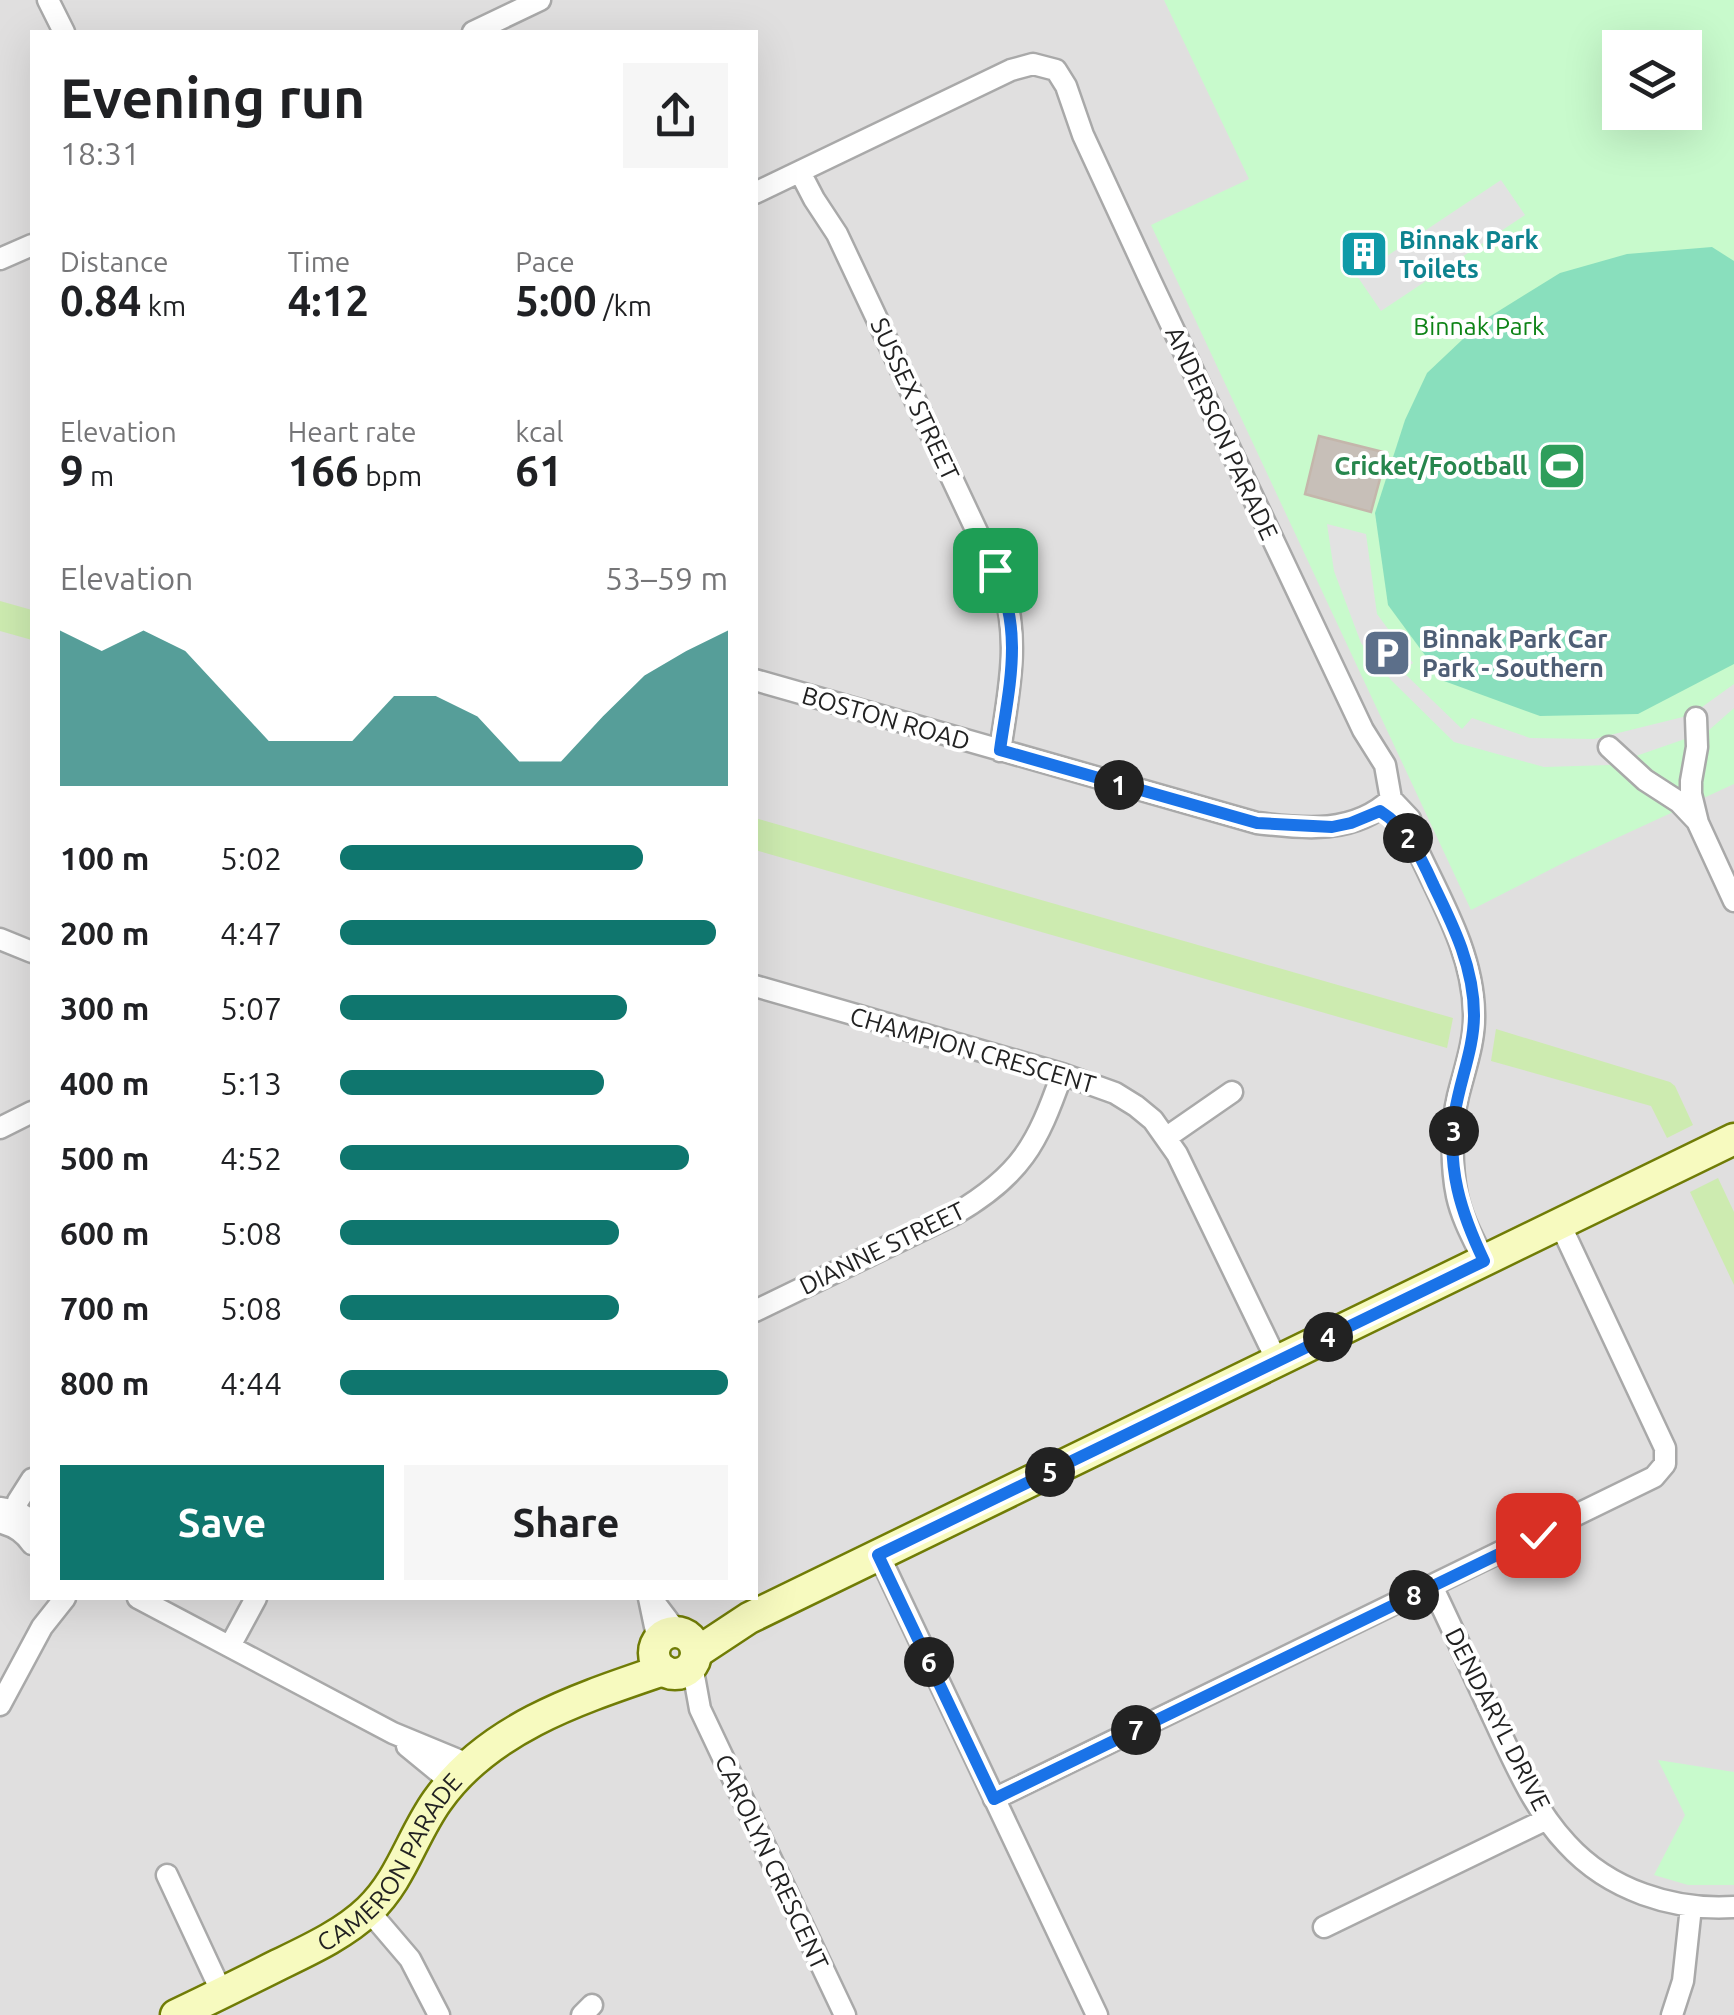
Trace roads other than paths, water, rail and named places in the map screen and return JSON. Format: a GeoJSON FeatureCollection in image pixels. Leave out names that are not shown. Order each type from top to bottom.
{"type":"FeatureCollection","features":[{"type":"Feature","properties":{"kind":"street"},"geometry":{"type":"LineString","coordinates":[[48,0],[63,30]]}},
{"type":"Feature","properties":{"kind":"street"},"geometry":{"type":"LineString","coordinates":[[477,30],[540,0]]}},
{"type":"Feature","properties":{"kind":"street","name":"ANDERSON PARADE"},"geometry":{"type":"LineString","coordinates":[[758,193],[1011,70],[1033,64],[1048,66],[1061,76],[1083,135],[1363,730],[1385,765],[1382,804],[1410,819],[1419,853],[1461,945],[1474,1017],[1454,1116],[1457,1194],[1490,1258]]}},
{"type":"Feature","properties":{"kind":"street","name":"SUSSEX STREET"},"geometry":{"type":"LineString","coordinates":[[806,169],[825,194],[837,234],[1004,589],[1010,609],[1013,664],[991,748]]}},
{"type":"Feature","properties":{"kind":"street"},"geometry":{"type":"LineString","coordinates":[[0,259],[30,246]]}},
{"type":"Feature","properties":{"kind":"street","name":"BOSTON ROAD"},"geometry":{"type":"LineString","coordinates":[[758,681],[1245,820],[1306,826],[1382,804]]}},
{"type":"Feature","properties":{"kind":"street"},"geometry":{"type":"LineString","coordinates":[[1696,718],[1698,747],[1691,781],[1698,823],[1734,900]]}},
{"type":"Feature","properties":{"kind":"street"},"geometry":{"type":"LineString","coordinates":[[1609,747],[1626,766],[1679,802],[1698,823]]}},
{"type":"Feature","properties":{"kind":"street"},"geometry":{"type":"LineString","coordinates":[[0,939],[30,951]]}},
{"type":"Feature","properties":{"kind":"street","name":"CHAMPION CRESCENT"},"geometry":{"type":"LineString","coordinates":[[758,987],[1062,1074],[1115,1093],[1152,1120],[1189,1175],[1277,1361]]}},
{"type":"Feature","properties":{"kind":"street","name":"DIANNE STREET"},"geometry":{"type":"LineString","coordinates":[[758,1310],[978,1200],[1028,1152],[1041,1131],[1062,1074]]}},
{"type":"Feature","properties":{"kind":"street"},"geometry":{"type":"LineString","coordinates":[[1166,1137],[1232,1092]]}},
{"type":"Feature","properties":{"kind":"street"},"geometry":{"type":"LineString","coordinates":[[0,1128],[30,1113]]}},
{"type":"Feature","properties":{"kind":"street","name":"CAMERON PARADE"},"geometry":{"type":"LineString","coordinates":[[176,2015],[322,1943],[368,1911],[384,1893],[437,1800],[460,1774],[504,1737],[1734,1139]]}},
{"type":"Feature","properties":{"kind":"street"},"geometry":{"type":"LineString","coordinates":[[994,1799],[1654,1477],[1664,1464],[1659,1434],[1560,1224]]}},
{"type":"Feature","properties":{"kind":"street"},"geometry":{"type":"LineString","coordinates":[[30,1482],[18,1501],[17,1515],[30,1542]]}},
{"type":"Feature","properties":{"kind":"street"},"geometry":{"type":"LineString","coordinates":[[878,1555],[1095,2014]]}},
{"type":"Feature","properties":{"kind":"street","name":"DENDARYL DRIVE"},"geometry":{"type":"LineString","coordinates":[[1432,1586],[1521,1776],[1566,1844],[1601,1872],[1659,1900],[1692,1907],[1734,1907]]}},
{"type":"Feature","properties":{"kind":"street"},"geometry":{"type":"LineString","coordinates":[[42,1627],[49,1600]]}},
{"type":"Feature","properties":{"kind":"street"},"geometry":{"type":"LineString","coordinates":[[0,1705],[42,1627],[62,1600]]}},
{"type":"Feature","properties":{"kind":"street"},"geometry":{"type":"LineString","coordinates":[[143,1600],[393,1733],[460,1774]]}},
{"type":"Feature","properties":{"kind":"street"},"geometry":{"type":"LineString","coordinates":[[230,1646],[255,1600]]}},
{"type":"Feature","properties":{"kind":"street","name":"CAROLYN CRESCENT"},"geometry":{"type":"LineString","coordinates":[[651,1600],[845,2015]]}},
{"type":"Feature","properties":{"kind":"street"},"geometry":{"type":"LineString","coordinates":[[1324,1927],[1547,1818]]}},
{"type":"Feature","properties":{"kind":"street"},"geometry":{"type":"LineString","coordinates":[[167,1875],[222,1993]]}},
{"type":"Feature","properties":{"kind":"street"},"geometry":{"type":"LineString","coordinates":[[1672,2015],[1683,1980],[1692,1907]]}},
{"type":"Feature","properties":{"kind":"street"},"geometry":{"type":"LineString","coordinates":[[368,1911],[410,1958],[439,2015]]}},
{"type":"Feature","properties":{"kind":"place","name":"Binnak Park Toilets"},"geometry":{"type":"Point","coordinates":[1364,254]}},
{"type":"Feature","properties":{"kind":"place","name":"Cricket/Football"},"geometry":{"type":"Point","coordinates":[1562,466]}},
{"type":"Feature","properties":{"kind":"place","name":"Binnak Park Car Park - Southern"},"geometry":{"type":"Point","coordinates":[1387,653]}},
{"type":"Feature","properties":{"kind":"park label","name":"Binnak Park"},"geometry":{"type":"Point","coordinates":[1479,326]}}]}
